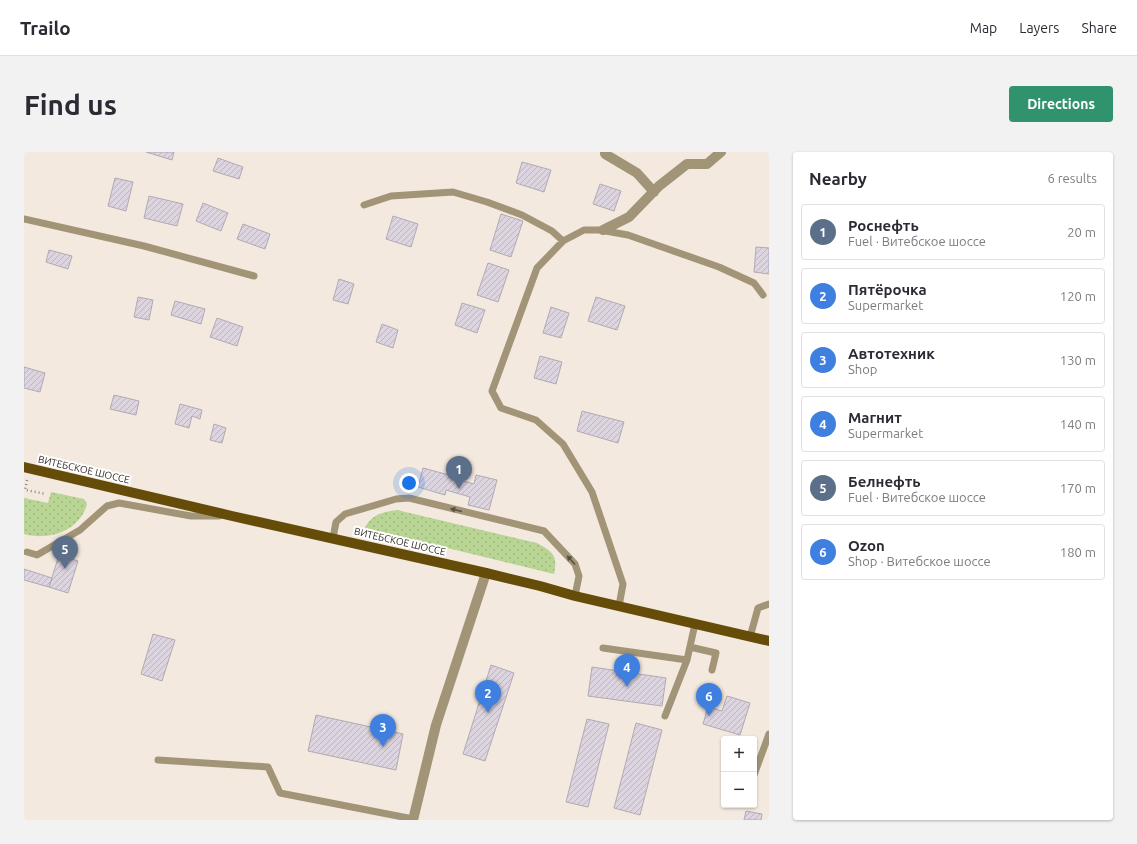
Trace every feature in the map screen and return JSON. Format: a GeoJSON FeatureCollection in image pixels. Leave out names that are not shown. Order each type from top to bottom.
{"type":"FeatureCollection","features":[{"type":"Feature","properties":{"kind":"main road","name":"ВИТЕБСКОЕ ШОССЕ"},"geometry":{"type":"LineString","coordinates":[[24,467],[232,516],[486,573],[575,596],[769,641]]}},
{"type":"Feature","properties":{"kind":"street"},"geometry":{"type":"LineString","coordinates":[[605,152],[637,173],[654,192]]}},
{"type":"Feature","properties":{"kind":"street"},"geometry":{"type":"LineString","coordinates":[[603,230],[630,217],[659,186],[687,164],[707,164],[721,152]]}},
{"type":"Feature","properties":{"kind":"street"},"geometry":{"type":"LineString","coordinates":[[413,819],[436,725],[486,573]]}},
{"type":"Feature","properties":{"kind":"lane"},"geometry":{"type":"LineString","coordinates":[[364,205],[391,196],[453,192],[522,215],[552,231],[563,240]]}},
{"type":"Feature","properties":{"kind":"lane"},"geometry":{"type":"LineString","coordinates":[[24,219],[144,246],[254,276]]}},
{"type":"Feature","properties":{"kind":"lane"},"geometry":{"type":"LineString","coordinates":[[619,606],[623,584],[592,492],[563,444],[536,420],[501,408],[492,391],[537,268],[563,240],[584,230],[603,230],[628,235],[719,267],[754,283],[763,294]]}},
{"type":"Feature","properties":{"kind":"lane"},"geometry":{"type":"LineString","coordinates":[[333,538],[336,522],[345,514],[396,499],[410,498],[544,531],[575,564],[579,576],[575,596]]}},
{"type":"Feature","properties":{"kind":"lane"},"geometry":{"type":"LineString","coordinates":[[27,552],[37,555],[80,530],[107,506],[119,502],[191,516],[232,516]]}},
{"type":"Feature","properties":{"kind":"lane"},"geometry":{"type":"LineString","coordinates":[[750,637],[758,608],[769,604]]}},
{"type":"Feature","properties":{"kind":"lane"},"geometry":{"type":"LineString","coordinates":[[664,716],[687,660],[695,624]]}},
{"type":"Feature","properties":{"kind":"lane"},"geometry":{"type":"LineString","coordinates":[[690,647],[716,653],[712,670]]}},
{"type":"Feature","properties":{"kind":"lane"},"geometry":{"type":"LineString","coordinates":[[603,648],[687,660]]}},
{"type":"Feature","properties":{"kind":"lane"},"geometry":{"type":"LineString","coordinates":[[755,772],[769,734]]}},
{"type":"Feature","properties":{"kind":"lane"},"geometry":{"type":"LineString","coordinates":[[158,760],[268,767],[280,793],[413,819]]}},
{"type":"Feature","properties":{"kind":"green space"},"geometry":{"type":"Polygon","coordinates":[[[51,492],[84,499],[87,504],[78,521],[71,527],[53,535],[34,536],[24,534],[24,498],[48,503],[51,492]]]}},
{"type":"Feature","properties":{"kind":"green space"},"geometry":{"type":"Polygon","coordinates":[[[397,510],[537,543],[547,549],[555,558],[554,574],[365,528],[368,523],[378,514],[397,510]]]}},
{"type":"Feature","properties":{"kind":"building"},"geometry":{"type":"Polygon","coordinates":[[[146,152],[174,152],[172,160],[146,152]]]}},
{"type":"Feature","properties":{"kind":"building"},"geometry":{"type":"Polygon","coordinates":[[[218,158],[243,167],[239,179],[213,171],[218,158]]]}},
{"type":"Feature","properties":{"kind":"building"},"geometry":{"type":"Polygon","coordinates":[[[522,162],[551,170],[544,192],[516,183],[522,162]]]}},
{"type":"Feature","properties":{"kind":"building"},"geometry":{"type":"Polygon","coordinates":[[[115,178],[133,182],[126,211],[108,206],[115,178]]]}},
{"type":"Feature","properties":{"kind":"building"},"geometry":{"type":"Polygon","coordinates":[[[600,184],[621,191],[614,211],[593,204],[600,184]]]}},
{"type":"Feature","properties":{"kind":"building"},"geometry":{"type":"Polygon","coordinates":[[[149,196],[183,204],[177,226],[144,218],[149,196]]]}},
{"type":"Feature","properties":{"kind":"building"},"geometry":{"type":"Polygon","coordinates":[[[203,203],[228,213],[221,231],[196,221],[203,203]]]}},
{"type":"Feature","properties":{"kind":"building"},"geometry":{"type":"Polygon","coordinates":[[[501,214],[523,221],[511,257],[490,250],[501,214]]]}},
{"type":"Feature","properties":{"kind":"building"},"geometry":{"type":"Polygon","coordinates":[[[393,216],[418,224],[411,247],[386,239],[393,216]]]}},
{"type":"Feature","properties":{"kind":"building"},"geometry":{"type":"Polygon","coordinates":[[[243,224],[270,234],[265,249],[237,239],[243,224]]]}},
{"type":"Feature","properties":{"kind":"building"},"geometry":{"type":"Polygon","coordinates":[[[756,247],[769,248],[769,274],[754,272],[756,247]]]}},
{"type":"Feature","properties":{"kind":"building"},"geometry":{"type":"Polygon","coordinates":[[[49,250],[72,256],[68,269],[46,262],[49,250]]]}},
{"type":"Feature","properties":{"kind":"building"},"geometry":{"type":"Polygon","coordinates":[[[488,263],[509,270],[498,302],[477,295],[488,263]]]}},
{"type":"Feature","properties":{"kind":"building"},"geometry":{"type":"Polygon","coordinates":[[[339,279],[354,284],[348,304],[333,300],[339,279]]]}},
{"type":"Feature","properties":{"kind":"building"},"geometry":{"type":"Polygon","coordinates":[[[138,297],[153,300],[149,320],[134,317],[138,297]]]}},
{"type":"Feature","properties":{"kind":"building"},"geometry":{"type":"Polygon","coordinates":[[[596,297],[625,306],[617,330],[588,321],[596,297]]]}},
{"type":"Feature","properties":{"kind":"building"},"geometry":{"type":"Polygon","coordinates":[[[175,301],[205,309],[201,324],[171,315],[175,301]]]}},
{"type":"Feature","properties":{"kind":"building"},"geometry":{"type":"Polygon","coordinates":[[[462,303],[485,310],[477,333],[455,325],[462,303]]]}},
{"type":"Feature","properties":{"kind":"building"},"geometry":{"type":"Polygon","coordinates":[[[551,307],[569,313],[561,338],[543,333],[551,307]]]}},
{"type":"Feature","properties":{"kind":"building"},"geometry":{"type":"Polygon","coordinates":[[[217,318],[243,327],[237,346],[210,337],[217,318]]]}},
{"type":"Feature","properties":{"kind":"building"},"geometry":{"type":"Polygon","coordinates":[[[382,324],[398,330],[393,348],[376,342],[382,324]]]}},
{"type":"Feature","properties":{"kind":"building"},"geometry":{"type":"Polygon","coordinates":[[[540,356],[562,362],[556,384],[534,378],[540,356]]]}},
{"type":"Feature","properties":{"kind":"building"},"geometry":{"type":"Polygon","coordinates":[[[24,367],[45,373],[40,392],[24,388],[24,367]]]}},
{"type":"Feature","properties":{"kind":"building"},"geometry":{"type":"Polygon","coordinates":[[[114,395],[139,401],[136,415],[110,409],[114,395]]]}},
{"type":"Feature","properties":{"kind":"building"},"geometry":{"type":"Polygon","coordinates":[[[180,404],[202,410],[200,419],[192,416],[189,428],[175,424],[180,404]]]}},
{"type":"Feature","properties":{"kind":"building"},"geometry":{"type":"Polygon","coordinates":[[[582,411],[624,422],[618,443],[577,431],[582,411]]]}},
{"type":"Feature","properties":{"kind":"building"},"geometry":{"type":"Polygon","coordinates":[[[214,424],[226,428],[222,443],[210,440],[214,424]]]}},
{"type":"Feature","properties":{"kind":"building"},"geometry":{"type":"Polygon","coordinates":[[[423,468],[474,484],[476,475],[497,480],[489,510],[468,505],[470,497],[446,490],[445,495],[418,487],[423,468]]]}},
{"type":"Feature","properties":{"kind":"building"},"geometry":{"type":"Polygon","coordinates":[[[59,555],[78,561],[68,593],[49,587],[59,555]]]}},
{"type":"Feature","properties":{"kind":"building"},"geometry":{"type":"Polygon","coordinates":[[[24,569],[52,578],[49,587],[24,580],[24,569]]]}},
{"type":"Feature","properties":{"kind":"building"},"geometry":{"type":"Polygon","coordinates":[[[153,634],[175,640],[162,681],[141,674],[153,634]]]}},
{"type":"Feature","properties":{"kind":"building"},"geometry":{"type":"Polygon","coordinates":[[[491,665],[514,673],[485,761],[463,754],[491,665]]]}},
{"type":"Feature","properties":{"kind":"building"},"geometry":{"type":"Polygon","coordinates":[[[592,667],[666,678],[662,706],[588,696],[592,667]]]}},
{"type":"Feature","properties":{"kind":"building"},"geometry":{"type":"Polygon","coordinates":[[[727,696],[750,703],[740,735],[703,724],[708,707],[722,711],[727,696]]]}},
{"type":"Feature","properties":{"kind":"building"},"geometry":{"type":"Polygon","coordinates":[[[316,715],[403,734],[396,770],[308,751],[316,715]]]}},
{"type":"Feature","properties":{"kind":"building"},"geometry":{"type":"Polygon","coordinates":[[[587,719],[609,724],[588,807],[566,802],[587,719]]]}},
{"type":"Feature","properties":{"kind":"building"},"geometry":{"type":"Polygon","coordinates":[[[636,723],[662,730],[640,815],[614,808],[636,723]]]}},
{"type":"Feature","properties":{"kind":"building"},"geometry":{"type":"Polygon","coordinates":[[[746,811],[762,814],[761,820],[744,820],[746,811]]]}},
{"type":"Feature","properties":{"kind":"place","name":"Роснефть"},"geometry":{"type":"Point","coordinates":[459,489]}},
{"type":"Feature","properties":{"kind":"place","name":"Белнефть"},"geometry":{"type":"Point","coordinates":[65,569]}},
{"type":"Feature","properties":{"kind":"place","name":"Магнит"},"geometry":{"type":"Point","coordinates":[627,687]}},
{"type":"Feature","properties":{"kind":"place","name":"Пятёрочка"},"geometry":{"type":"Point","coordinates":[488,713]}},
{"type":"Feature","properties":{"kind":"place","name":"Ozon"},"geometry":{"type":"Point","coordinates":[709,716]}},
{"type":"Feature","properties":{"kind":"place","name":"Автотехник"},"geometry":{"type":"Point","coordinates":[383,747]}}]}
